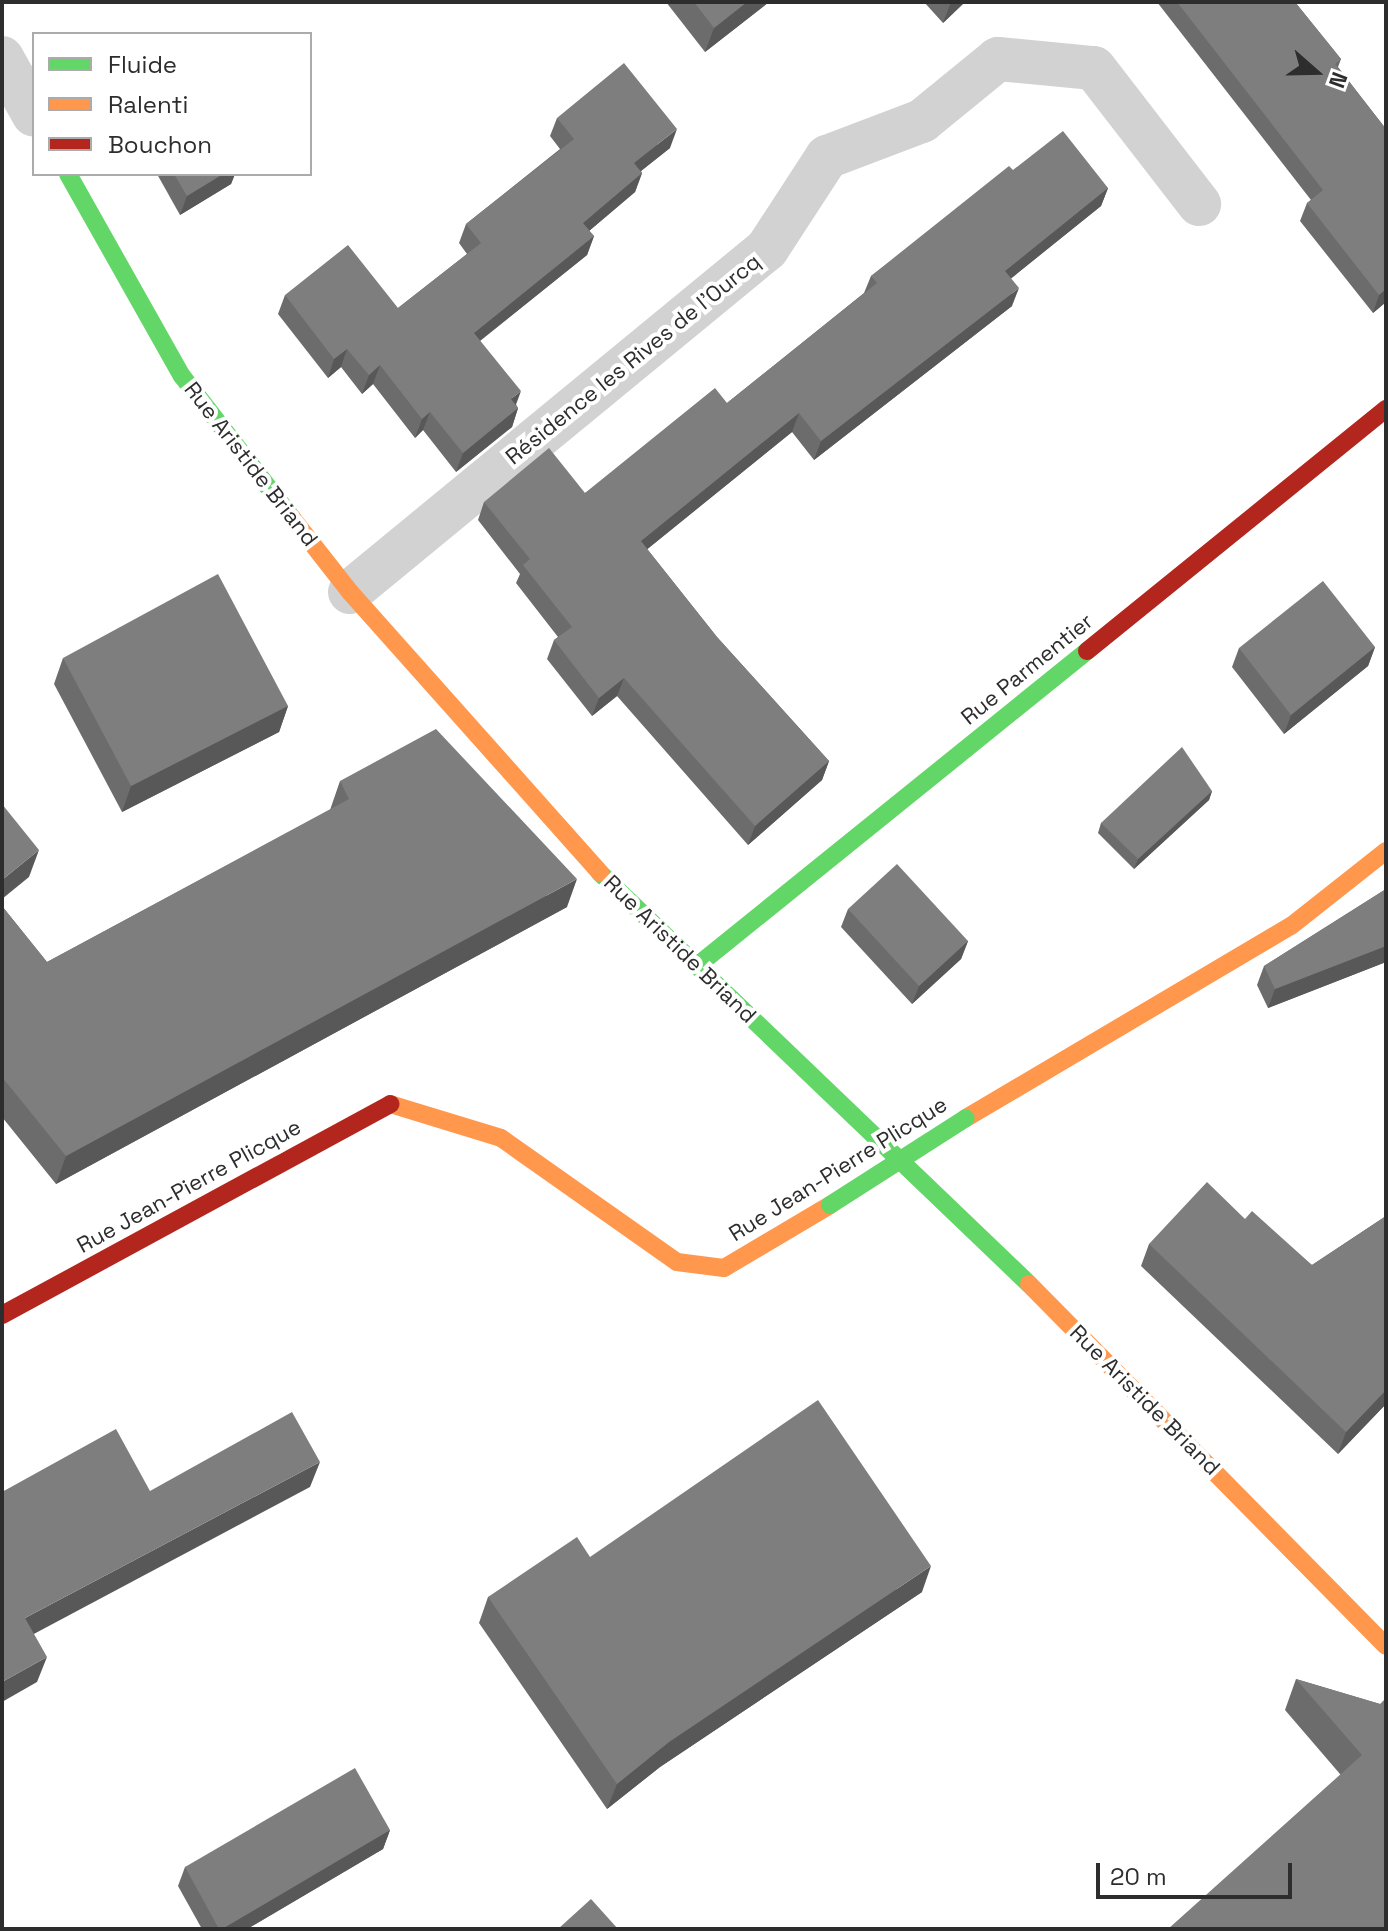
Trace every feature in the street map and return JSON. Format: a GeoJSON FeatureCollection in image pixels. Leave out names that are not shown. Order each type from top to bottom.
{"type":"FeatureCollection","features":[{"type":"Feature","properties":{"kind":"street"},"geometry":{"type":"LineString","coordinates":[[2,58],[32,111]]}},
{"type":"Feature","properties":{"kind":"street","name":"Résidence les Rives de l'Ourcq"},"geometry":{"type":"LineString","coordinates":[[350,592],[767,249],[827,157],[922,121],[998,59],[1094,68],[1199,204]]}},
{"type":"Feature","properties":{"kind":"street","name":"Rue Aristide Briand"},"geometry":{"type":"LineString","coordinates":[[69,176],[182,376],[350,592],[568,842],[1107,1359],[1386,1646]]}},
{"type":"Feature","properties":{"kind":"street","name":"Rue Parmentier"},"geometry":{"type":"LineString","coordinates":[[698,965],[1386,409]]}},
{"type":"Feature","properties":{"kind":"street","name":"Rue Jean-Pierre Plicque"},"geometry":{"type":"LineString","coordinates":[[2,1315],[388,1104],[501,1138],[677,1262],[724,1268],[966,1118],[1291,926],[1386,851]]}},
{"type":"Feature","properties":{"kind":"building"},"geometry":{"type":"Polygon","coordinates":[[[694,2],[747,2],[714,28],[694,2]]]}},
{"type":"Feature","properties":{"kind":"building"},"geometry":{"type":"Polygon","coordinates":[[[1177,2],[1295,2],[1341,59],[1335,64],[1386,129],[1386,289],[1379,295],[1307,203],[1323,190],[1177,2]]]}},
{"type":"Feature","properties":{"kind":"building"},"geometry":{"type":"Polygon","coordinates":[[[624,63],[677,129],[634,163],[642,173],[583,223],[594,236],[474,333],[521,391],[511,399],[518,408],[463,453],[430,412],[422,419],[380,365],[369,375],[347,349],[334,359],[285,295],[348,245],[398,308],[481,243],[466,224],[574,139],[557,118],[624,63]]]}},
{"type":"Feature","properties":{"kind":"building"},"geometry":{"type":"Polygon","coordinates":[[[1063,131],[1108,188],[1005,271],[1019,288],[821,441],[799,413],[641,541],[717,637],[829,761],[755,826],[624,678],[599,698],[554,640],[572,627],[523,565],[530,559],[484,502],[549,448],[585,493],[715,388],[727,403],[877,283],[871,276],[1009,166],[1013,170],[1063,131]]]}},
{"type":"Feature","properties":{"kind":"building"},"geometry":{"type":"Polygon","coordinates":[[[175,176],[220,176],[187,196],[175,176]]]}},
{"type":"Feature","properties":{"kind":"building"},"geometry":{"type":"Polygon","coordinates":[[[218,574],[288,706],[131,786],[63,658],[218,574]]]}},
{"type":"Feature","properties":{"kind":"building"},"geometry":{"type":"Polygon","coordinates":[[[1323,581],[1375,647],[1291,715],[1239,648],[1323,581]]]}},
{"type":"Feature","properties":{"kind":"building"},"geometry":{"type":"Polygon","coordinates":[[[436,729],[577,879],[66,1156],[2,1077],[2,906],[47,962],[349,799],[340,781],[436,729]]]}},
{"type":"Feature","properties":{"kind":"building"},"geometry":{"type":"Polygon","coordinates":[[[1182,747],[1212,791],[1138,859],[1101,823],[1182,747]]]}},
{"type":"Feature","properties":{"kind":"building"},"geometry":{"type":"Polygon","coordinates":[[[2,804],[39,850],[2,880],[2,804]]]}},
{"type":"Feature","properties":{"kind":"building"},"geometry":{"type":"Polygon","coordinates":[[[897,864],[968,941],[919,986],[848,909],[897,864]]]}},
{"type":"Feature","properties":{"kind":"building"},"geometry":{"type":"Polygon","coordinates":[[[1386,889],[1386,946],[1275,989],[1264,966],[1386,889]]]}},
{"type":"Feature","properties":{"kind":"building"},"geometry":{"type":"Polygon","coordinates":[[[1207,1182],[1245,1219],[1252,1211],[1312,1265],[1386,1216],[1386,1390],[1346,1432],[1149,1244],[1207,1182]]]}},
{"type":"Feature","properties":{"kind":"building"},"geometry":{"type":"Polygon","coordinates":[[[818,1400],[931,1566],[669,1742],[617,1784],[488,1597],[577,1537],[590,1557],[818,1400]]]}},
{"type":"Feature","properties":{"kind":"building"},"geometry":{"type":"Polygon","coordinates":[[[292,1412],[320,1462],[25,1618],[47,1657],[2,1682],[2,1492],[116,1429],[150,1491],[292,1412]]]}},
{"type":"Feature","properties":{"kind":"building"},"geometry":{"type":"Polygon","coordinates":[[[1296,1679],[1380,1704],[1386,1698],[1386,1929],[1168,1929],[1362,1755],[1296,1679]]]}},
{"type":"Feature","properties":{"kind":"building"},"geometry":{"type":"Polygon","coordinates":[[[355,1768],[390,1830],[219,1929],[185,1867],[355,1768]]]}},
{"type":"Feature","properties":{"kind":"building"},"geometry":{"type":"Polygon","coordinates":[[[591,1899],[618,1929],[558,1929],[591,1899]]]}},
{"type":"Feature","properties":{"kind":"traffic: fast"},"geometry":{"type":"LineString","coordinates":[[69,176],[182,376],[292,518]]}},
{"type":"Feature","properties":{"kind":"traffic: fast"},"geometry":{"type":"LineString","coordinates":[[698,965],[1087,651]]}},
{"type":"Feature","properties":{"kind":"traffic: fast"},"geometry":{"type":"LineString","coordinates":[[600,873],[1029,1284]]}},
{"type":"Feature","properties":{"kind":"traffic: fast"},"geometry":{"type":"LineString","coordinates":[[830,1205],[966,1118]]}},
{"type":"Feature","properties":{"kind":"traffic: slow"},"geometry":{"type":"LineString","coordinates":[[292,518],[350,592],[600,873]]}},
{"type":"Feature","properties":{"kind":"traffic: slow"},"geometry":{"type":"LineString","coordinates":[[966,1118],[1291,926],[1386,851]]}},
{"type":"Feature","properties":{"kind":"traffic: slow"},"geometry":{"type":"LineString","coordinates":[[390,1104],[501,1138],[677,1262],[724,1268],[830,1205]]}},
{"type":"Feature","properties":{"kind":"traffic: slow"},"geometry":{"type":"LineString","coordinates":[[1029,1284],[1386,1646]]}},
{"type":"Feature","properties":{"kind":"traffic: jam"},"geometry":{"type":"LineString","coordinates":[[1087,651],[1386,409]]}},
{"type":"Feature","properties":{"kind":"traffic: jam"},"geometry":{"type":"LineString","coordinates":[[2,1315],[390,1104]]}}]}
